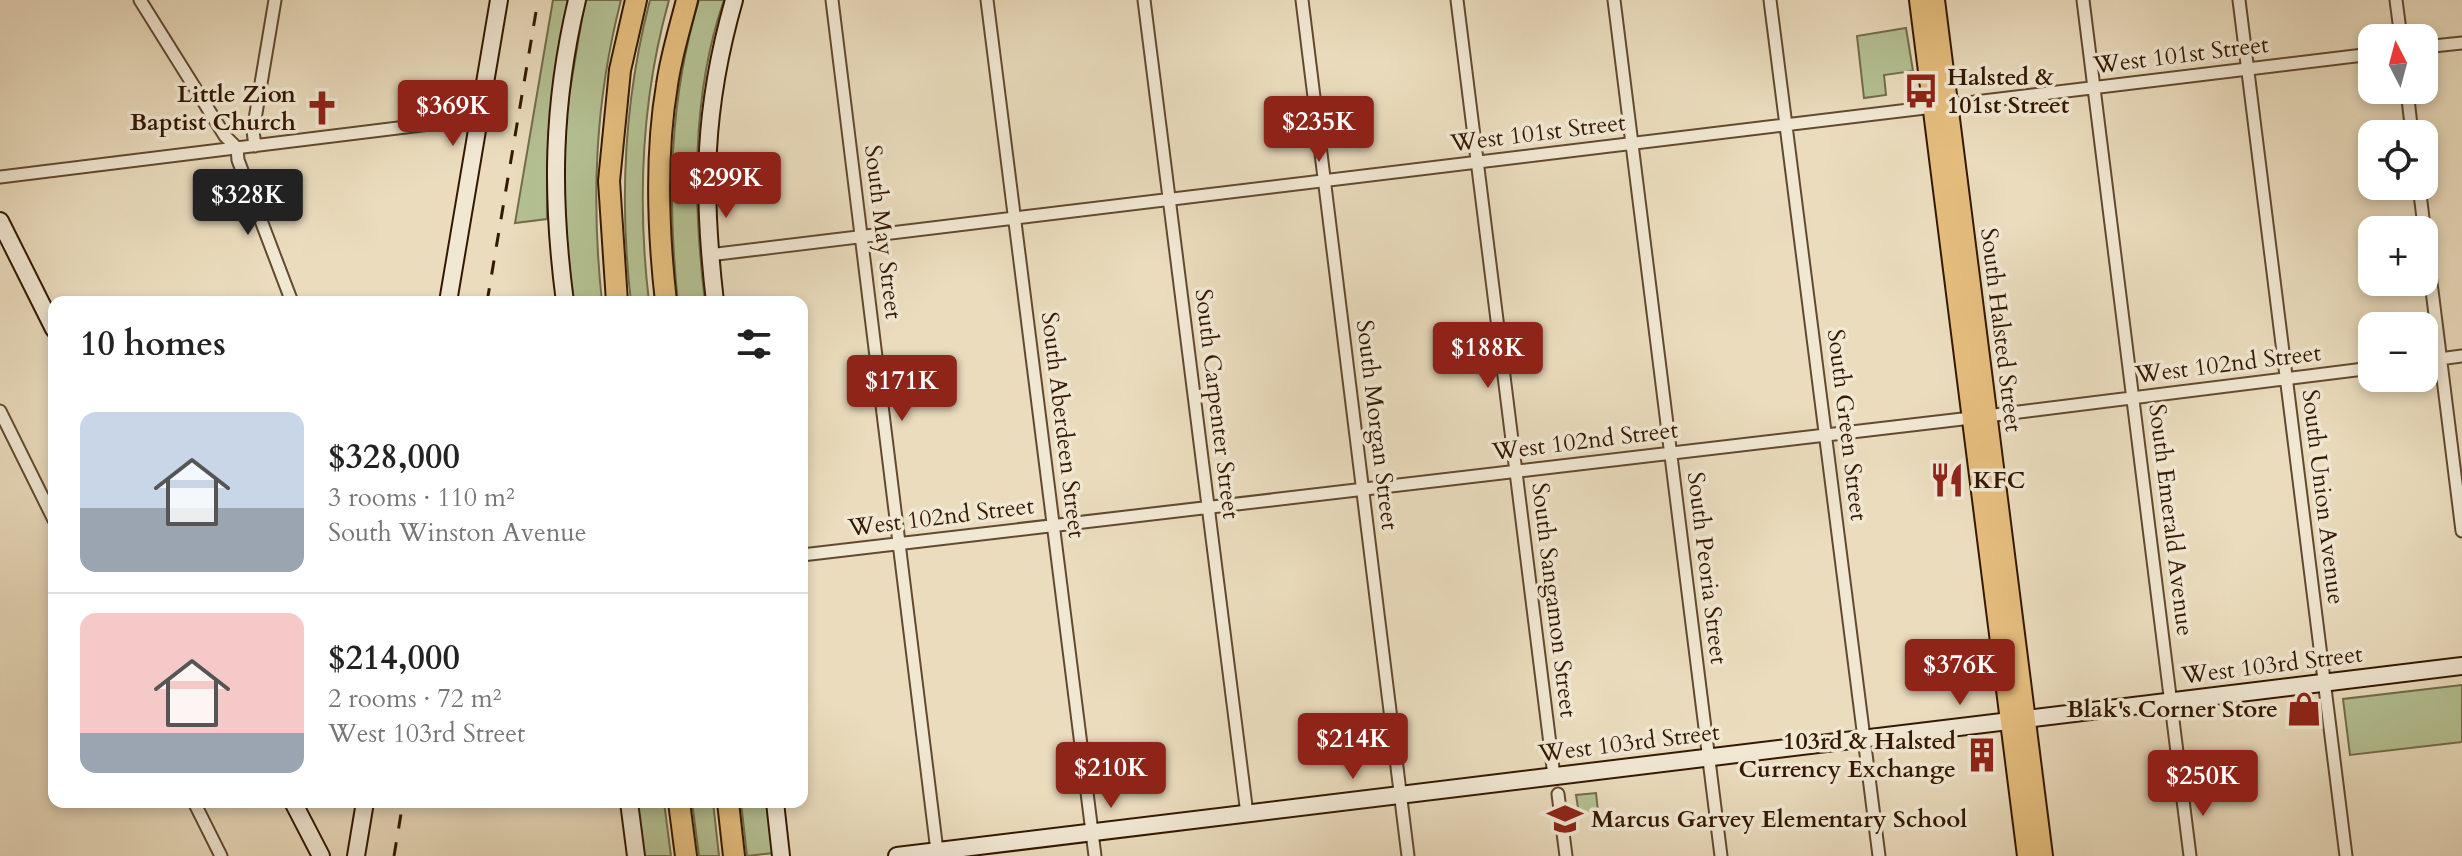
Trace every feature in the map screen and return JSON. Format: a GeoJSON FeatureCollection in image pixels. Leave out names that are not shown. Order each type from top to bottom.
{"type":"FeatureCollection","features":[{"type":"Feature","properties":{"kind":"highway"},"geometry":{"type":"LineString","coordinates":[[617,296],[609,181],[620,70],[636,0]]}},
{"type":"Feature","properties":{"kind":"highway"},"geometry":{"type":"LineString","coordinates":[[666,296],[659,212],[663,119],[667,83],[687,0]]}},
{"type":"Feature","properties":{"kind":"highway"},"geometry":{"type":"LineString","coordinates":[[680,808],[686,856]]}},
{"type":"Feature","properties":{"kind":"highway"},"geometry":{"type":"LineString","coordinates":[[729,808],[734,856]]}},
{"type":"Feature","properties":{"kind":"main road"},"geometry":{"type":"LineString","coordinates":[[449,296],[499,0]]}},
{"type":"Feature","properties":{"kind":"main road"},"geometry":{"type":"LineString","coordinates":[[564,296],[554,174],[562,85],[577,0]]}},
{"type":"Feature","properties":{"kind":"main road"},"geometry":{"type":"LineString","coordinates":[[714,296],[706,205],[708,137],[714,83],[734,0]]}},
{"type":"Feature","properties":{"kind":"main road","name":"South Halsted Street"},"geometry":{"type":"LineString","coordinates":[[1919,0],[1940,107],[2017,720],[2027,856]]}},
{"type":"Feature","properties":{"kind":"main road","name":"South Halsted Street"},"geometry":{"type":"LineString","coordinates":[[1935,0],[1940,107]]}},
{"type":"Feature","properties":{"kind":"main road"},"geometry":{"type":"LineString","coordinates":[[0,221],[48,317]]}},
{"type":"Feature","properties":{"kind":"main road","name":"West 103rd Street"},"geometry":{"type":"LineString","coordinates":[[897,856],[2462,666]]}},
{"type":"Feature","properties":{"kind":"main road","name":"South Halsted Street"},"geometry":{"type":"LineString","coordinates":[[2017,720],[2043,856]]}},
{"type":"Feature","properties":{"kind":"main road"},"geometry":{"type":"LineString","coordinates":[[296,808],[321,856]]}},
{"type":"Feature","properties":{"kind":"main road"},"geometry":{"type":"LineString","coordinates":[[356,856],[364,808]]}},
{"type":"Feature","properties":{"kind":"main road"},"geometry":{"type":"LineString","coordinates":[[630,808],[636,856]]}},
{"type":"Feature","properties":{"kind":"main road"},"geometry":{"type":"LineString","coordinates":[[776,808],[781,856]]}},
{"type":"Feature","properties":{"kind":"street"},"geometry":{"type":"LineString","coordinates":[[140,0],[225,136],[237,148],[238,160],[290,296]]}},
{"type":"Feature","properties":{"kind":"street"},"geometry":{"type":"LineString","coordinates":[[255,146],[253,131],[275,0]]}},
{"type":"Feature","properties":{"kind":"street","name":"South May Street"},"geometry":{"type":"LineString","coordinates":[[832,0],[937,851]]}},
{"type":"Feature","properties":{"kind":"street","name":"South Aberdeen Street"},"geometry":{"type":"LineString","coordinates":[[987,0],[1095,856]]}},
{"type":"Feature","properties":{"kind":"street","name":"South Carpenter Street"},"geometry":{"type":"LineString","coordinates":[[1144,0],[1247,814]]}},
{"type":"Feature","properties":{"kind":"street","name":"South Morgan Street"},"geometry":{"type":"LineString","coordinates":[[1302,0],[1408,856]]}},
{"type":"Feature","properties":{"kind":"street","name":"South Sangamon Street"},"geometry":{"type":"LineString","coordinates":[[1457,0],[1554,776]]}},
{"type":"Feature","properties":{"kind":"street","name":"South Peoria Street"},"geometry":{"type":"LineString","coordinates":[[1614,0],[1721,856]]}},
{"type":"Feature","properties":{"kind":"street","name":"South Green Street"},"geometry":{"type":"LineString","coordinates":[[1770,0],[1879,856]]}},
{"type":"Feature","properties":{"kind":"street","name":"South Emerald Avenue"},"geometry":{"type":"LineString","coordinates":[[2083,0],[2190,856]]}},
{"type":"Feature","properties":{"kind":"street","name":"South Union Avenue"},"geometry":{"type":"LineString","coordinates":[[2239,0],[2346,856]]}},
{"type":"Feature","properties":{"kind":"street"},"geometry":{"type":"LineString","coordinates":[[2396,0],[2399,24]]}},
{"type":"Feature","properties":{"kind":"street"},"geometry":{"type":"LineString","coordinates":[[2438,46],[2462,43]]}},
{"type":"Feature","properties":{"kind":"street","name":"West 101st Street"},"geometry":{"type":"LineString","coordinates":[[709,255],[2358,56]]}},
{"type":"Feature","properties":{"kind":"street"},"geometry":{"type":"LineString","coordinates":[[0,177],[479,118]]}},
{"type":"Feature","properties":{"kind":"street"},"geometry":{"type":"LineString","coordinates":[[2421,200],[2462,531]]}},
{"type":"Feature","properties":{"kind":"street"},"geometry":{"type":"LineString","coordinates":[[2438,359],[2462,356]]}},
{"type":"Feature","properties":{"kind":"street","name":"West 102nd Street"},"geometry":{"type":"LineString","coordinates":[[808,554],[2358,370]]}},
{"type":"Feature","properties":{"kind":"street"},"geometry":{"type":"LineString","coordinates":[[0,411],[48,508]]}},
{"type":"Feature","properties":{"kind":"street"},"geometry":{"type":"LineString","coordinates":[[1558,794],[1566,856]]}},
{"type":"Feature","properties":{"kind":"street"},"geometry":{"type":"LineString","coordinates":[[197,808],[221,856]]}},
{"type":"Feature","properties":{"kind":"green space"},"geometry":{"type":"Polygon","coordinates":[[[553,0],[569,0],[552,109],[547,219],[515,223],[553,0]]]}},
{"type":"Feature","properties":{"kind":"green space"},"geometry":{"type":"Polygon","coordinates":[[[585,0],[621,0],[606,75],[598,150],[596,188],[602,296],[571,296],[563,219],[565,120],[585,0]]]}},
{"type":"Feature","properties":{"kind":"green space"},"geometry":{"type":"Polygon","coordinates":[[[650,0],[669,0],[652,75],[644,150],[643,226],[648,296],[630,296],[625,226],[626,150],[641,38],[650,0]]]}},
{"type":"Feature","properties":{"kind":"green space"},"geometry":{"type":"Polygon","coordinates":[[[699,0],[724,0],[705,73],[700,111],[697,188],[704,296],[678,296],[672,225],[676,112],[699,0]]]}},
{"type":"Feature","properties":{"kind":"green space"},"geometry":{"type":"Polygon","coordinates":[[[1906,28],[1913,71],[1884,75],[1886,95],[1864,98],[1857,36],[1906,28]]]}},
{"type":"Feature","properties":{"kind":"green space"},"geometry":{"type":"Polygon","coordinates":[[[2462,685],[2462,742],[2350,755],[2343,699],[2462,685]]]}},
{"type":"Feature","properties":{"kind":"green space"},"geometry":{"type":"Polygon","coordinates":[[[1596,793],[1598,811],[1579,814],[1576,795],[1596,793]]]}},
{"type":"Feature","properties":{"kind":"green space"},"geometry":{"type":"Polygon","coordinates":[[[636,808],[665,808],[671,856],[641,856],[636,808]]]}},
{"type":"Feature","properties":{"kind":"green space"},"geometry":{"type":"Polygon","coordinates":[[[693,808],[714,808],[719,856],[699,856],[693,808]]]}},
{"type":"Feature","properties":{"kind":"green space"},"geometry":{"type":"Polygon","coordinates":[[[742,808],[769,808],[774,853],[747,856],[742,808]]]}},
{"type":"Feature","properties":{"kind":"railway"},"geometry":{"type":"LineString","coordinates":[[488,296],[538,0]]}},
{"type":"Feature","properties":{"kind":"railway"},"geometry":{"type":"LineString","coordinates":[[394,856],[402,808]]}},
{"type":"Feature","properties":{"kind":"place","name":"Halsted & 101st Street"},"geometry":{"type":"Point","coordinates":[1921,91]}},
{"type":"Feature","properties":{"kind":"place","name":"Little Zion Baptist Church"},"geometry":{"type":"Point","coordinates":[322,108]}},
{"type":"Feature","properties":{"kind":"place","name":"KFC"},"geometry":{"type":"Point","coordinates":[1947,480]}},
{"type":"Feature","properties":{"kind":"place","name":"Blak's Corner Store"},"geometry":{"type":"Point","coordinates":[2304,709]}},
{"type":"Feature","properties":{"kind":"place","name":"103rd & Halsted Currency Exchange"},"geometry":{"type":"Point","coordinates":[1982,755]}},
{"type":"Feature","properties":{"kind":"place","name":"Marcus Garvey Elementary School"},"geometry":{"type":"Point","coordinates":[1565,819]}}]}
